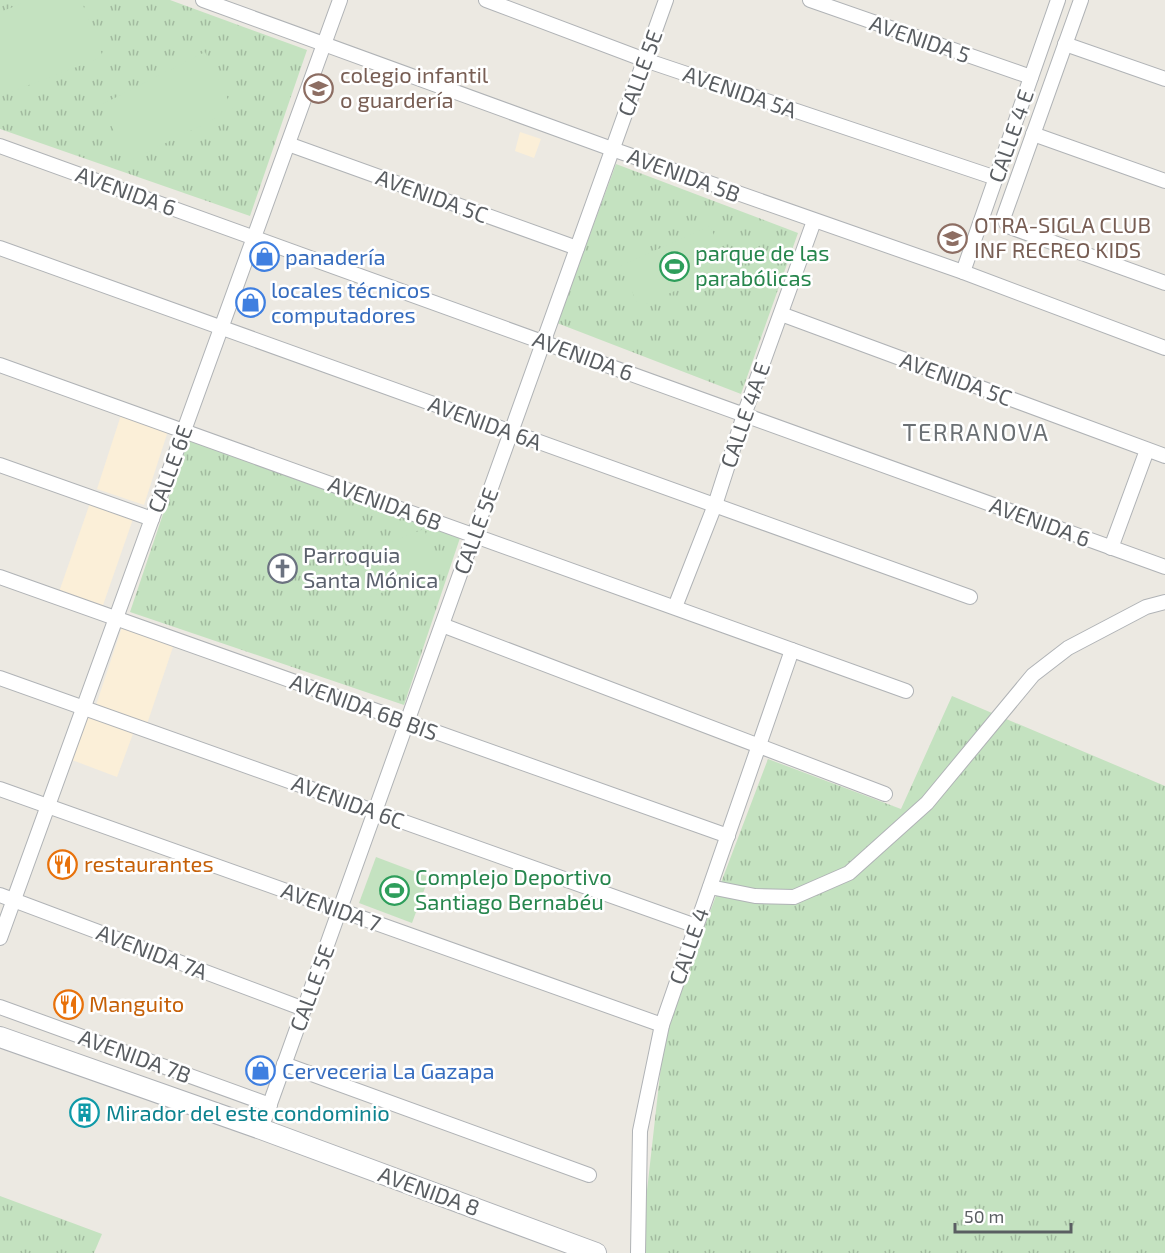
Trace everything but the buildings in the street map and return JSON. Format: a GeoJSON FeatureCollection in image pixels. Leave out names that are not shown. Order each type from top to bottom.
{"type":"FeatureCollection","features":[{"type":"Feature","properties":{"kind":"street","name":"AVENIDA 5B"},"geometry":{"type":"LineString","coordinates":[[203,0],[612,149],[963,272],[1165,348]]}},
{"type":"Feature","properties":{"kind":"street","name":"CALLE 6E"},"geometry":{"type":"LineString","coordinates":[[0,938],[340,0]]}},
{"type":"Feature","properties":{"kind":"street","name":"AVENIDA 5A"},"geometry":{"type":"LineString","coordinates":[[486,0],[645,60],[996,178]]}},
{"type":"Feature","properties":{"kind":"street","name":"CALLE 5E"},"geometry":{"type":"LineString","coordinates":[[261,1129],[666,0]]}},
{"type":"Feature","properties":{"kind":"street","name":"AVENIDA 5"},"geometry":{"type":"LineString","coordinates":[[810,0],[1031,77]]}},
{"type":"Feature","properties":{"kind":"street","name":"CALLE 4 E"},"geometry":{"type":"LineString","coordinates":[[963,272],[1058,0]]}},
{"type":"Feature","properties":{"kind":"street"},"geometry":{"type":"LineString","coordinates":[[1081,0],[1004,216],[1006,223],[1010,227],[1165,283]]}},
{"type":"Feature","properties":{"kind":"street"},"geometry":{"type":"LineString","coordinates":[[1065,44],[1165,79]]}},
{"type":"Feature","properties":{"kind":"street"},"geometry":{"type":"LineString","coordinates":[[1033,134],[1165,181]]}},
{"type":"Feature","properties":{"kind":"street","name":"AVENIDA 5C"},"geometry":{"type":"LineString","coordinates":[[288,144],[577,248]]}},
{"type":"Feature","properties":{"kind":"street","name":"AVENIDA 6"},"geometry":{"type":"LineString","coordinates":[[0,146],[1165,567]]}},
{"type":"Feature","properties":{"kind":"street","name":"CALLE 4A E"},"geometry":{"type":"LineString","coordinates":[[675,607],[715,505],[744,415],[814,221]]}},
{"type":"Feature","properties":{"kind":"street","name":"AVENIDA 6A"},"geometry":{"type":"LineString","coordinates":[[0,248],[970,597]]}},
{"type":"Feature","properties":{"kind":"street","name":"AVENIDA 5C"},"geometry":{"type":"LineString","coordinates":[[781,314],[1165,456]]}},
{"type":"Feature","properties":{"kind":"street","name":"AVENIDA 6B"},"geometry":{"type":"LineString","coordinates":[[0,365],[906,691]]}},
{"type":"Feature","properties":{"kind":"street"},"geometry":{"type":"LineString","coordinates":[[1112,548],[1148,450]]}},
{"type":"Feature","properties":{"kind":"street"},"geometry":{"type":"LineString","coordinates":[[0,465],[152,519]]}},
{"type":"Feature","properties":{"kind":"street","name":"AVENIDA 6B BIS"},"geometry":{"type":"LineString","coordinates":[[0,577],[728,836]]}},
{"type":"Feature","properties":{"kind":"street"},"geometry":{"type":"LineString","coordinates":[[710,887],[755,896],[794,897],[849,873],[927,803],[1033,675],[1068,648],[1146,607],[1165,602]]}},
{"type":"Feature","properties":{"kind":"street"},"geometry":{"type":"LineString","coordinates":[[442,625],[885,794]]}},
{"type":"Feature","properties":{"kind":"street","name":"CALLE 4"},"geometry":{"type":"LineString","coordinates":[[638,1253],[640,1131],[662,1025],[792,650]]}},
{"type":"Feature","properties":{"kind":"street","name":"AVENIDA 6C"},"geometry":{"type":"LineString","coordinates":[[0,678],[696,926]]}},
{"type":"Feature","properties":{"kind":"street","name":"AVENIDA 7"},"geometry":{"type":"LineString","coordinates":[[0,789],[662,1025]]}},
{"type":"Feature","properties":{"kind":"street","name":"AVENIDA 7A"},"geometry":{"type":"LineString","coordinates":[[0,895],[304,1010]]}},
{"type":"Feature","properties":{"kind":"street","name":"AVENIDA 7B"},"geometry":{"type":"LineString","coordinates":[[0,1007],[270,1105]]}},
{"type":"Feature","properties":{"kind":"street","name":"AVENIDA 7B"},"geometry":{"type":"LineString","coordinates":[[0,1037],[261,1129]]}},
{"type":"Feature","properties":{"kind":"street"},"geometry":{"type":"LineString","coordinates":[[138,1086],[146,1060]]}},
{"type":"Feature","properties":{"kind":"street"},"geometry":{"type":"LineString","coordinates":[[285,1064],[589,1175]]}},
{"type":"Feature","properties":{"kind":"street","name":"AVENIDA 8"},"geometry":{"type":"LineString","coordinates":[[261,1129],[596,1253]]}},
{"type":"Feature","properties":{"kind":"shaded area"},"geometry":{"type":"Polygon","coordinates":[[[520,132],[541,139],[534,158],[515,151],[520,132]]]}},
{"type":"Feature","properties":{"kind":"shaded area"},"geometry":{"type":"Polygon","coordinates":[[[121,415],[168,431],[144,505],[97,489],[121,415]]]}},
{"type":"Feature","properties":{"kind":"shaded area"},"geometry":{"type":"Polygon","coordinates":[[[90,503],[133,519],[102,608],[59,592],[90,503]]]}},
{"type":"Feature","properties":{"kind":"shaded area"},"geometry":{"type":"Polygon","coordinates":[[[123,624],[175,641],[146,727],[95,708],[123,624]]]}},
{"type":"Feature","properties":{"kind":"shaded area"},"geometry":{"type":"Polygon","coordinates":[[[88,715],[134,731],[117,777],[72,760],[88,715]]]}},
{"type":"Feature","properties":{"kind":"green space"},"geometry":{"type":"Polygon","coordinates":[[[0,0],[170,0],[307,50],[250,216],[0,129],[0,0]]]}},
{"type":"Feature","properties":{"kind":"green space"},"geometry":{"type":"Polygon","coordinates":[[[31,0],[81,0],[103,57],[0,96],[0,12],[31,0]]]}},
{"type":"Feature","properties":{"kind":"green space"},"geometry":{"type":"Polygon","coordinates":[[[205,52],[233,110],[129,161],[101,105],[205,52]]]}},
{"type":"Feature","properties":{"kind":"green space"},"geometry":{"type":"Polygon","coordinates":[[[616,164],[798,233],[741,394],[557,323],[616,164]]]}},
{"type":"Feature","properties":{"kind":"green space","name":"parque de las parabólicas"},"geometry":{"type":"Polygon","coordinates":[[[710,226],[728,267],[639,307],[620,266],[710,226]]]}},
{"type":"Feature","properties":{"kind":"green space"},"geometry":{"type":"Polygon","coordinates":[[[190,434],[461,535],[404,705],[130,612],[190,434]]]}},
{"type":"Feature","properties":{"kind":"green space"},"geometry":{"type":"Polygon","coordinates":[[[424,529],[440,570],[363,600],[347,559],[424,529]]]}},
{"type":"Feature","properties":{"kind":"green space"},"geometry":{"type":"Polygon","coordinates":[[[952,696],[1165,786],[1165,1253],[640,1253],[665,1030],[768,759],[901,809],[952,696]]]}},
{"type":"Feature","properties":{"kind":"green space","name":"Complejo Deportivo Santiago Bernabéu"},"geometry":{"type":"Polygon","coordinates":[[[376,857],[429,877],[412,923],[359,903],[376,857]]]}},
{"type":"Feature","properties":{"kind":"green space"},"geometry":{"type":"Polygon","coordinates":[[[0,1196],[102,1234],[94,1253],[0,1253],[0,1196]]]}},
{"type":"Feature","properties":{"kind":"place","name":"colegio infantil o guardería"},"geometry":{"type":"Point","coordinates":[319,88]}},
{"type":"Feature","properties":{"kind":"place","name":"OTRA-SIGLA CLUB INF RECREO KIDS"},"geometry":{"type":"Point","coordinates":[953,238]}},
{"type":"Feature","properties":{"kind":"place","name":"panadería"},"geometry":{"type":"Point","coordinates":[264,257]}},
{"type":"Feature","properties":{"kind":"place","name":"parque de las parabólicas"},"geometry":{"type":"Point","coordinates":[674,266]}},
{"type":"Feature","properties":{"kind":"place","name":"locales técnicos computadores"},"geometry":{"type":"Point","coordinates":[250,303]}},
{"type":"Feature","properties":{"kind":"place","name":"Parroquia Santa Mónica"},"geometry":{"type":"Point","coordinates":[282,568]}},
{"type":"Feature","properties":{"kind":"place","name":"restaurantes"},"geometry":{"type":"Point","coordinates":[63,864]}},
{"type":"Feature","properties":{"kind":"place","name":"Complejo Deportivo Santiago Bernabéu"},"geometry":{"type":"Point","coordinates":[394,890]}},
{"type":"Feature","properties":{"kind":"place","name":"Manguito"},"geometry":{"type":"Point","coordinates":[68,1004]}},
{"type":"Feature","properties":{"kind":"place","name":"Cerveceria La Gazapa"},"geometry":{"type":"Point","coordinates":[261,1071]}},
{"type":"Feature","properties":{"kind":"place","name":"Mirador del este condominio"},"geometry":{"type":"Point","coordinates":[85,1113]}},
{"type":"Feature","properties":{"kind":"district","name":"TERRANOVA"},"geometry":{"type":"Point","coordinates":[976,433]}}]}
